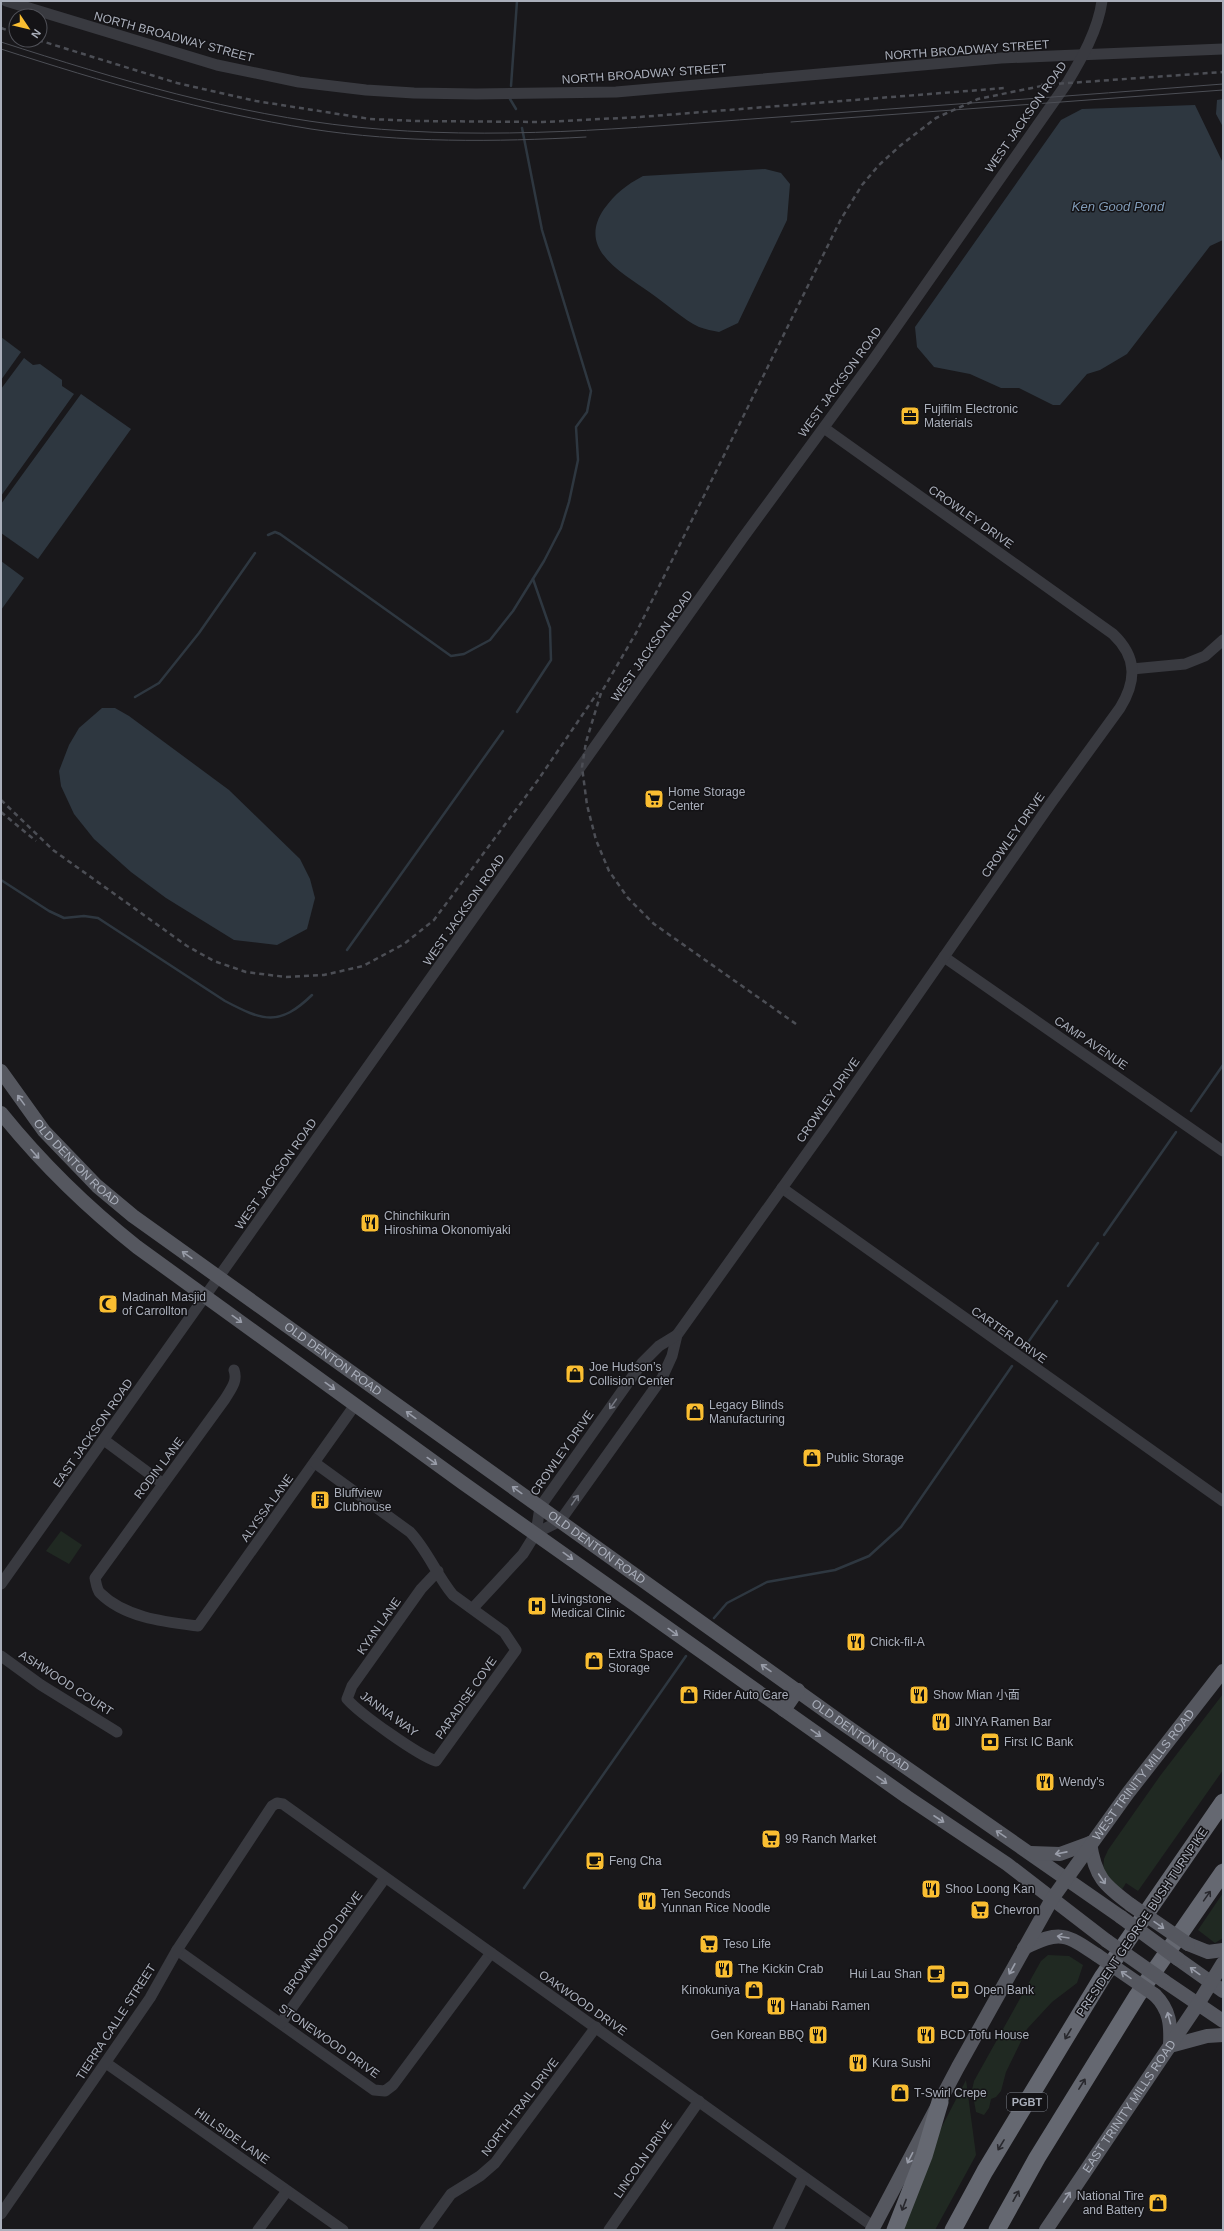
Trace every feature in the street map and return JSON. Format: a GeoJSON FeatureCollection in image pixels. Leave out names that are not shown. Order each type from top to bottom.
{"type":"FeatureCollection","features":[{"type":"Feature","properties":{"kind":"highway","name":"PRESIDENT GEORGE BUSH TURNPIKE"},"geometry":{"type":"LineString","coordinates":[[953,2230],[985,2171],[1103,1976],[1223,1802]]}},
{"type":"Feature","properties":{"kind":"highway","name":"PGBT"},"geometry":{"type":"LineString","coordinates":[[997,2230],[1037,2158],[1137,1996],[1223,1872]]}},
{"type":"Feature","properties":{"kind":"highway"},"geometry":{"type":"LineString","coordinates":[[896,2230],[924,2156],[940,2102]]}},
{"type":"Feature","properties":{"kind":"main road","name":"OLD DENTON ROAD"},"geometry":{"type":"LineString","coordinates":[[1,1071],[44,1131],[97,1186],[133,1216],[920,1778],[1030,1853],[1223,1991]]}},
{"type":"Feature","properties":{"kind":"main road","name":"OLD DENTON ROAD"},"geometry":{"type":"LineString","coordinates":[[1,1113],[33,1153],[96,1215],[137,1247],[907,1798],[1007,1864],[1106,1941],[1223,2021]]}},
{"type":"Feature","properties":{"kind":"main road","name":"WEST TRINITY MILLS ROAD"},"geometry":{"type":"LineString","coordinates":[[1066,1880],[1090,1843],[1223,1671]]}},
{"type":"Feature","properties":{"kind":"main road"},"geometry":{"type":"LineString","coordinates":[[784,1710],[798,1690]]}},
{"type":"Feature","properties":{"kind":"main road"},"geometry":{"type":"LineString","coordinates":[[907,1798],[920,1778]]}},
{"type":"Feature","properties":{"kind":"main road"},"geometry":{"type":"LineString","coordinates":[[1030,1853],[1049,1855],[1060,1854],[1075,1850],[1090,1843],[1093,1864],[1107,1887],[1188,1944],[1208,1952],[1223,1950]]}},
{"type":"Feature","properties":{"kind":"main road"},"geometry":{"type":"LineString","coordinates":[[873,2229],[1024,1948],[1052,1899],[1066,1880]]}},
{"type":"Feature","properties":{"kind":"main road"},"geometry":{"type":"LineString","coordinates":[[1024,1948],[1042,1939],[1060,1936],[1073,1939],[1097,1955],[1155,1995],[1163,2004],[1169,2016],[1171,2028],[1170,2046],[1207,2036],[1223,2035]]}},
{"type":"Feature","properties":{"kind":"main road"},"geometry":{"type":"LineString","coordinates":[[1211,1982],[1223,1963]]}},
{"type":"Feature","properties":{"kind":"main road","name":"EAST TRINITY MILLS ROAD"},"geometry":{"type":"LineString","coordinates":[[1046,2230],[1198,2004],[1211,1982]]}},
{"type":"Feature","properties":{"kind":"street","name":"NORTH BROADWAY STREET"},"geometry":{"type":"LineString","coordinates":[[6,1],[218,65],[299,82],[366,90],[414,93],[476,94],[616,92],[1002,58],[1083,56],[1223,49]]}},
{"type":"Feature","properties":{"kind":"street","name":"WEST JACKSON ROAD"},"geometry":{"type":"LineString","coordinates":[[206,1296],[742,539],[824,428],[1067,83],[1083,56],[1096,24],[1102,1]]}},
{"type":"Feature","properties":{"kind":"street","name":"CROWLEY DRIVE"},"geometry":{"type":"LineString","coordinates":[[536,1533],[540,1507],[642,1363],[659,1346],[676,1335],[782,1188],[1051,803],[1120,708],[1130,689],[1132,669],[1125,646],[1113,634],[824,428]]}},
{"type":"Feature","properties":{"kind":"street"},"geometry":{"type":"LineString","coordinates":[[1132,669],[1173,666],[1205,656],[1223,640]]}},
{"type":"Feature","properties":{"kind":"street","name":"CAMP AVENUE"},"geometry":{"type":"LineString","coordinates":[[944,956],[1223,1151]]}},
{"type":"Feature","properties":{"kind":"street","name":"CARTER DRIVE"},"geometry":{"type":"LineString","coordinates":[[782,1188],[1223,1500]]}},
{"type":"Feature","properties":{"kind":"street","name":"EAST JACKSON ROAD"},"geometry":{"type":"LineString","coordinates":[[1,1584],[4,1572],[104,1440],[206,1296]]}},
{"type":"Feature","properties":{"kind":"street","name":"CROWLEY DRIVE"},"geometry":{"type":"LineString","coordinates":[[536,1533],[560,1521],[662,1378],[672,1356],[676,1335]]}},
{"type":"Feature","properties":{"kind":"street","name":"RODIN LANE"},"geometry":{"type":"LineString","coordinates":[[95,1578],[162,1483],[225,1399],[235,1383],[236,1375],[234,1370]]}},
{"type":"Feature","properties":{"kind":"street","name":"ALYSSA LANE"},"geometry":{"type":"LineString","coordinates":[[95,1578],[99,1592],[116,1604],[150,1620],[198,1626],[356,1405]]}},
{"type":"Feature","properties":{"kind":"street"},"geometry":{"type":"LineString","coordinates":[[104,1440],[162,1483]]}},
{"type":"Feature","properties":{"kind":"street"},"geometry":{"type":"LineString","coordinates":[[315,1463],[399,1522],[416,1539],[453,1595],[473,1608],[519,1558],[536,1533]]}},
{"type":"Feature","properties":{"kind":"street","name":"KYAN LANE"},"geometry":{"type":"LineString","coordinates":[[347,1699],[352,1686],[398,1621],[421,1589],[438,1571]]}},
{"type":"Feature","properties":{"kind":"street","name":"PARADISE COVE"},"geometry":{"type":"LineString","coordinates":[[436,1761],[516,1650],[504,1632],[473,1608]]}},
{"type":"Feature","properties":{"kind":"street","name":"ASHWOOD COURT"},"geometry":{"type":"LineString","coordinates":[[1,1656],[41,1685],[117,1732]]}},
{"type":"Feature","properties":{"kind":"street","name":"JANNA WAY"},"geometry":{"type":"LineString","coordinates":[[347,1699],[353,1706],[408,1745],[427,1758],[436,1761]]}},
{"type":"Feature","properties":{"kind":"street","name":"OAKWOOD DRIVE"},"geometry":{"type":"LineString","coordinates":[[276,1803],[283,1804],[596,2027],[873,2229]]}},
{"type":"Feature","properties":{"kind":"street","name":"TIERRA CALLE STREET"},"geometry":{"type":"LineString","coordinates":[[1,2214],[150,1998],[177,1950],[272,1806],[276,1803]]}},
{"type":"Feature","properties":{"kind":"street","name":"BROWNWOOD DRIVE"},"geometry":{"type":"LineString","coordinates":[[281,2023],[385,1878]]}},
{"type":"Feature","properties":{"kind":"street","name":"STONEWOOD DRIVE"},"geometry":{"type":"LineString","coordinates":[[177,1950],[374,2090],[385,2091],[393,2085],[491,1953]]}},
{"type":"Feature","properties":{"kind":"street","name":"NORTH TRAIL DRIVE"},"geometry":{"type":"LineString","coordinates":[[425,2230],[451,2194],[480,2176],[495,2163],[596,2027]]}},
{"type":"Feature","properties":{"kind":"street","name":"HILLSIDE LANE"},"geometry":{"type":"LineString","coordinates":[[106,2063],[343,2230]]}},
{"type":"Feature","properties":{"kind":"street","name":"LINCOLN DRIVE"},"geometry":{"type":"LineString","coordinates":[[609,2230],[699,2101]]}},
{"type":"Feature","properties":{"kind":"street"},"geometry":{"type":"LineString","coordinates":[[778,2230],[803,2178]]}},
{"type":"Feature","properties":{"kind":"street"},"geometry":{"type":"LineString","coordinates":[[258,2230],[287,2191]]}},
{"type":"Feature","properties":{"kind":"shaded area"},"geometry":{"type":"Polygon","coordinates":[[[61,1531],[82,1545],[69,1564],[46,1551],[61,1531]]]}},
{"type":"Feature","properties":{"kind":"shaded area"},"geometry":{"type":"Polygon","coordinates":[[[1223,1694],[1223,1770],[1138,1891],[1126,1883],[1121,1891],[1103,1872],[1104,1859],[1108,1850],[1160,1776],[1223,1694]]]}},
{"type":"Feature","properties":{"kind":"shaded area"},"geometry":{"type":"Polygon","coordinates":[[[1223,1893],[1223,1938],[1215,1943],[1198,1930],[1223,1893]]]}},
{"type":"Feature","properties":{"kind":"shaded area"},"geometry":{"type":"Polygon","coordinates":[[[1048,1955],[1069,1956],[1083,1965],[1077,1983],[1052,2002],[1027,2029],[1006,2072],[1001,2091],[996,2097],[991,2099],[989,2108],[984,2115],[976,2112],[972,2090],[974,2081],[1041,1961],[1048,1955]]]}},
{"type":"Feature","properties":{"kind":"shaded area"},"geometry":{"type":"Polygon","coordinates":[[[966,2080],[976,2155],[935,2230],[900,2230],[935,2140],[966,2080]]]}},
{"type":"Feature","properties":{"kind":"water"},"geometry":{"type":"Polygon","coordinates":[[[1223,99],[1223,127],[1216,114],[1217,100],[1223,99]]]}},
{"type":"Feature","properties":{"kind":"water","name":"Ken Good Pond"},"geometry":{"type":"Polygon","coordinates":[[[1195,105],[1223,163],[1223,240],[1210,246],[1127,354],[1100,370],[1087,374],[1060,405],[1053,405],[1019,388],[1001,388],[970,374],[934,367],[917,347],[915,327],[1061,120],[1082,109],[1195,105]]]}},
{"type":"Feature","properties":{"kind":"water"},"geometry":{"type":"Polygon","coordinates":[[[765,169],[781,173],[790,184],[787,220],[738,323],[719,332],[701,328],[693,324],[628,278],[607,259],[599,248],[596,237],[597,224],[604,209],[621,190],[643,176],[765,169]]]}},
{"type":"Feature","properties":{"kind":"water"},"geometry":{"type":"Polygon","coordinates":[[[1,337],[21,352],[1,380],[1,337]]]}},
{"type":"Feature","properties":{"kind":"water"},"geometry":{"type":"Polygon","coordinates":[[[24,358],[33,365],[40,364],[62,380],[62,386],[74,394],[1,496],[1,389],[24,358]]]}},
{"type":"Feature","properties":{"kind":"water"},"geometry":{"type":"Polygon","coordinates":[[[81,394],[131,429],[38,559],[1,533],[1,504],[81,394]]]}},
{"type":"Feature","properties":{"kind":"water"},"geometry":{"type":"Polygon","coordinates":[[[1,561],[24,578],[1,610],[1,561]]]}},
{"type":"Feature","properties":{"kind":"water"},"geometry":{"type":"Polygon","coordinates":[[[102,708],[115,708],[129,716],[229,790],[300,859],[310,879],[315,898],[307,929],[277,945],[234,940],[166,898],[131,872],[94,839],[74,814],[61,786],[59,771],[69,745],[79,728],[102,708]]]}},
{"type":"Feature","properties":{"kind":"waterway"},"geometry":{"type":"LineString","coordinates":[[511,86],[517,1]]}},
{"type":"Feature","properties":{"kind":"waterway"},"geometry":{"type":"LineString","coordinates":[[510,99],[516,109]]}},
{"type":"Feature","properties":{"kind":"waterway"},"geometry":{"type":"LineString","coordinates":[[268,535],[275,532],[280,534],[451,656],[464,654],[490,640],[513,611],[544,561],[561,528],[569,502],[578,460],[576,427],[587,412],[591,391],[542,230],[522,128]]}},
{"type":"Feature","properties":{"kind":"waterway"},"geometry":{"type":"LineString","coordinates":[[135,697],[159,683],[199,633],[255,553]]}},
{"type":"Feature","properties":{"kind":"waterway"},"geometry":{"type":"LineString","coordinates":[[517,712],[551,660],[550,628],[533,579]]}},
{"type":"Feature","properties":{"kind":"waterway"},"geometry":{"type":"LineString","coordinates":[[347,950],[503,731]]}},
{"type":"Feature","properties":{"kind":"waterway"},"geometry":{"type":"LineString","coordinates":[[1,880],[49,911],[64,918],[84,916],[98,918],[225,1001],[250,1013],[270,1018],[280,1016],[290,1012],[312,995]]}},
{"type":"Feature","properties":{"kind":"waterway"},"geometry":{"type":"LineString","coordinates":[[1191,1111],[1223,1065]]}},
{"type":"Feature","properties":{"kind":"waterway"},"geometry":{"type":"LineString","coordinates":[[1104,1235],[1176,1132]]}},
{"type":"Feature","properties":{"kind":"waterway"},"geometry":{"type":"LineString","coordinates":[[1068,1286],[1098,1243]]}},
{"type":"Feature","properties":{"kind":"waterway"},"geometry":{"type":"LineString","coordinates":[[1024,1348],[1057,1301]]}},
{"type":"Feature","properties":{"kind":"waterway"},"geometry":{"type":"LineString","coordinates":[[714,1618],[727,1603],[767,1582],[835,1570],[869,1556],[901,1527],[1012,1366]]}},
{"type":"Feature","properties":{"kind":"waterway"},"geometry":{"type":"LineString","coordinates":[[524,1888],[686,1656]]}},
{"type":"Feature","properties":{"kind":"tram line"},"geometry":{"type":"LineString","coordinates":[[1,42],[132,82],[176,94],[265,114],[356,127],[459,133],[561,132],[663,126],[1223,84]]}},
{"type":"Feature","properties":{"kind":"tram line"},"geometry":{"type":"LineString","coordinates":[[1,49],[154,95],[232,114],[311,129],[380,137],[448,140],[517,140],[586,137]]}},
{"type":"Feature","properties":{"kind":"tram line"},"geometry":{"type":"LineString","coordinates":[[791,122],[1223,90]]}},
{"type":"Feature","properties":{"kind":"railway"},"geometry":{"type":"LineString","coordinates":[[1,28],[8,30]]}},
{"type":"Feature","properties":{"kind":"railway"},"geometry":{"type":"LineString","coordinates":[[48,43],[177,83],[256,101],[370,119],[543,122],[640,117],[1005,88]]}},
{"type":"Feature","properties":{"kind":"railway"},"geometry":{"type":"LineString","coordinates":[[1041,85],[1223,72]]}},
{"type":"Feature","properties":{"kind":"railway"},"geometry":{"type":"LineString","coordinates":[[796,1024],[654,924],[628,898],[609,871],[596,840],[587,805],[582,767],[586,742],[601,693],[636,633],[841,219],[862,185],[879,165],[901,145],[936,118],[978,99],[1046,85]]}},
{"type":"Feature","properties":{"kind":"railway"},"geometry":{"type":"LineString","coordinates":[[1,800],[53,850],[187,946],[214,961],[246,972],[286,977],[324,975],[363,966],[404,944],[434,920],[538,780],[598,692]]}},
{"type":"Feature","properties":{"kind":"railway"},"geometry":{"type":"LineString","coordinates":[[1,812],[36,841]]}},
{"type":"Feature","properties":{"kind":"place","name":"Fujifilm Electronic Materials"},"geometry":{"type":"Point","coordinates":[910,416]}},
{"type":"Feature","properties":{"kind":"place","name":"Home Storage Center"},"geometry":{"type":"Point","coordinates":[654,799]}},
{"type":"Feature","properties":{"kind":"place","name":"Chinchikurin Hiroshima Okonomiyaki"},"geometry":{"type":"Point","coordinates":[370,1223]}},
{"type":"Feature","properties":{"kind":"place","name":"Madinah Masjid of Carrollton"},"geometry":{"type":"Point","coordinates":[108,1304]}},
{"type":"Feature","properties":{"kind":"place","name":"Joe Hudson’s Collision Center"},"geometry":{"type":"Point","coordinates":[575,1374]}},
{"type":"Feature","properties":{"kind":"place","name":"Legacy Blinds Manufacturing"},"geometry":{"type":"Point","coordinates":[695,1412]}},
{"type":"Feature","properties":{"kind":"place","name":"Public Storage"},"geometry":{"type":"Point","coordinates":[812,1458]}},
{"type":"Feature","properties":{"kind":"place","name":"Bluffview Clubhouse"},"geometry":{"type":"Point","coordinates":[320,1500]}},
{"type":"Feature","properties":{"kind":"place","name":"Livingstone Medical Clinic"},"geometry":{"type":"Point","coordinates":[537,1606]}},
{"type":"Feature","properties":{"kind":"place","name":"Chick-fil-A"},"geometry":{"type":"Point","coordinates":[856,1642]}},
{"type":"Feature","properties":{"kind":"place","name":"Extra Space Storage"},"geometry":{"type":"Point","coordinates":[594,1661]}},
{"type":"Feature","properties":{"kind":"place","name":"Rider Auto Care"},"geometry":{"type":"Point","coordinates":[689,1695]}},
{"type":"Feature","properties":{"kind":"place","name":"Show Mian 小面"},"geometry":{"type":"Point","coordinates":[919,1695]}},
{"type":"Feature","properties":{"kind":"place","name":"JINYA Ramen Bar"},"geometry":{"type":"Point","coordinates":[941,1722]}},
{"type":"Feature","properties":{"kind":"place","name":"First IC Bank"},"geometry":{"type":"Point","coordinates":[990,1742]}},
{"type":"Feature","properties":{"kind":"place","name":"Wendy's"},"geometry":{"type":"Point","coordinates":[1045,1782]}},
{"type":"Feature","properties":{"kind":"place","name":"99 Ranch Market"},"geometry":{"type":"Point","coordinates":[771,1839]}},
{"type":"Feature","properties":{"kind":"place","name":"Feng Cha"},"geometry":{"type":"Point","coordinates":[595,1861]}},
{"type":"Feature","properties":{"kind":"place","name":"Shoo Loong Kan"},"geometry":{"type":"Point","coordinates":[931,1889]}},
{"type":"Feature","properties":{"kind":"place","name":"Ten Seconds Yunnan Rice Noodle"},"geometry":{"type":"Point","coordinates":[647,1901]}},
{"type":"Feature","properties":{"kind":"place","name":"Chevron"},"geometry":{"type":"Point","coordinates":[980,1910]}},
{"type":"Feature","properties":{"kind":"place","name":"Teso Life"},"geometry":{"type":"Point","coordinates":[709,1944]}},
{"type":"Feature","properties":{"kind":"place","name":"The Kickin Crab"},"geometry":{"type":"Point","coordinates":[724,1969]}},
{"type":"Feature","properties":{"kind":"place","name":"Hui Lau Shan"},"geometry":{"type":"Point","coordinates":[936,1974]}},
{"type":"Feature","properties":{"kind":"place","name":"Kinokuniya"},"geometry":{"type":"Point","coordinates":[754,1990]}},
{"type":"Feature","properties":{"kind":"place","name":"Open Bank"},"geometry":{"type":"Point","coordinates":[960,1990]}},
{"type":"Feature","properties":{"kind":"place","name":"Hanabi Ramen"},"geometry":{"type":"Point","coordinates":[776,2006]}},
{"type":"Feature","properties":{"kind":"place","name":"Gen Korean BBQ"},"geometry":{"type":"Point","coordinates":[818,2035]}},
{"type":"Feature","properties":{"kind":"place","name":"BCD Tofu House"},"geometry":{"type":"Point","coordinates":[926,2035]}},
{"type":"Feature","properties":{"kind":"place","name":"Kura Sushi"},"geometry":{"type":"Point","coordinates":[858,2063]}},
{"type":"Feature","properties":{"kind":"place","name":"T-Swirl Crepe"},"geometry":{"type":"Point","coordinates":[900,2093]}},
{"type":"Feature","properties":{"kind":"place","name":"National Tire and Battery"},"geometry":{"type":"Point","coordinates":[1158,2203]}}]}
